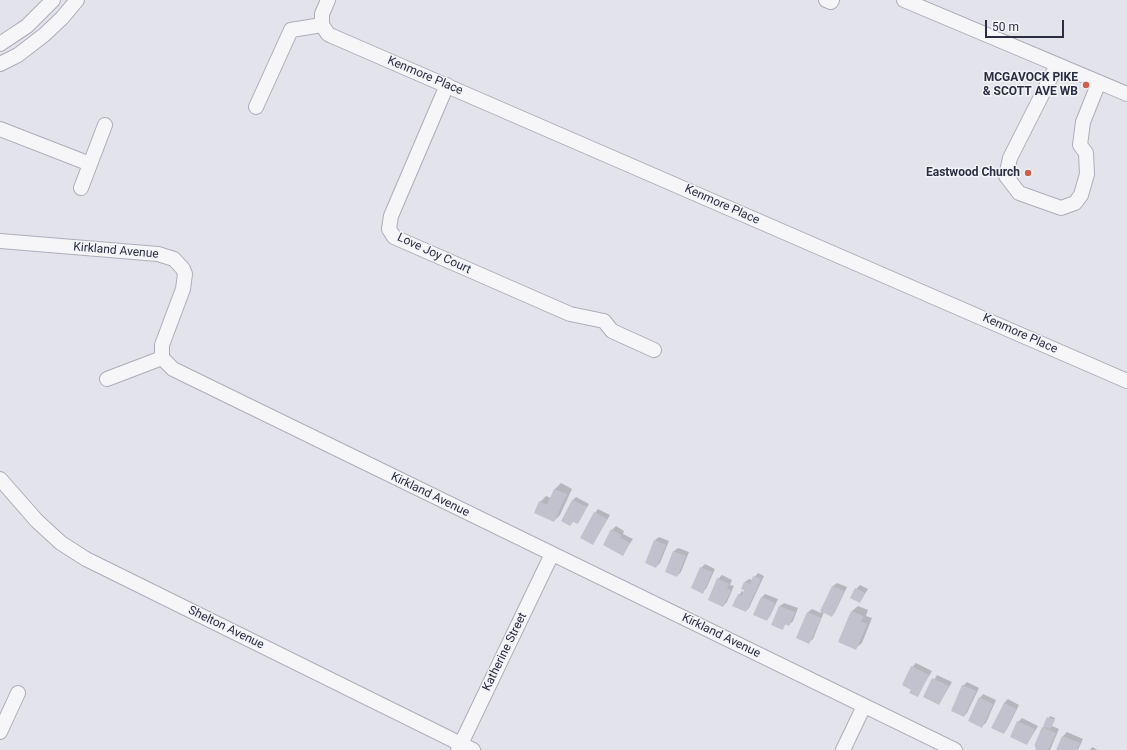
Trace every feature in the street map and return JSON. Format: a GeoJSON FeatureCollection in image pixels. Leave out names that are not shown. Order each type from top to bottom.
{"type":"FeatureCollection","features":[{"type":"Feature","properties":{"kind":"street"},"geometry":{"type":"LineString","coordinates":[[0,44],[27,26],[53,0]]}},
{"type":"Feature","properties":{"kind":"street"},"geometry":{"type":"LineString","coordinates":[[0,64],[18,55],[44,35],[62,18],[76,0]]}},
{"type":"Feature","properties":{"kind":"street"},"geometry":{"type":"LineString","coordinates":[[256,106],[291,30],[322,25],[322,14],[328,0]]}},
{"type":"Feature","properties":{"kind":"street"},"geometry":{"type":"LineString","coordinates":[[826,0],[831,2],[832,0]]}},
{"type":"Feature","properties":{"kind":"street"},"geometry":{"type":"LineString","coordinates":[[904,0],[1127,94]]}},
{"type":"Feature","properties":{"kind":"street","name":"Kenmore Place"},"geometry":{"type":"LineString","coordinates":[[322,25],[328,34],[1127,381]]}},
{"type":"Feature","properties":{"kind":"street"},"geometry":{"type":"LineString","coordinates":[[1057,65],[1010,158],[1006,176],[1019,193],[1061,208],[1075,203],[1081,195],[1087,174],[1086,153],[1080,146],[1082,122],[1099,82]]}},
{"type":"Feature","properties":{"kind":"street","name":"Love Joy Court"},"geometry":{"type":"LineString","coordinates":[[447,85],[391,216],[389,229],[394,237],[570,314],[604,321],[612,331],[654,350]]}},
{"type":"Feature","properties":{"kind":"street"},"geometry":{"type":"LineString","coordinates":[[81,188],[105,126]]}},
{"type":"Feature","properties":{"kind":"street"},"geometry":{"type":"LineString","coordinates":[[0,129],[90,164]]}},
{"type":"Feature","properties":{"kind":"street","name":"Kirkland Avenue"},"geometry":{"type":"LineString","coordinates":[[0,241],[158,254],[174,258],[181,265],[185,274],[183,289],[162,345],[162,358],[173,369],[955,750]]}},
{"type":"Feature","properties":{"kind":"street"},"geometry":{"type":"LineString","coordinates":[[106,379],[162,358]]}},
{"type":"Feature","properties":{"kind":"street","name":"Shelton Avenue"},"geometry":{"type":"LineString","coordinates":[[0,479],[42,525],[61,543],[86,559],[464,748]]}},
{"type":"Feature","properties":{"kind":"street","name":"Katherine Street"},"geometry":{"type":"LineString","coordinates":[[464,748],[552,554]]}},
{"type":"Feature","properties":{"kind":"street"},"geometry":{"type":"LineString","coordinates":[[0,732],[18,693]]}},
{"type":"Feature","properties":{"kind":"street"},"geometry":{"type":"LineString","coordinates":[[843,750],[864,706]]}},
{"type":"Feature","properties":{"kind":"building"},"geometry":{"type":"Polygon","coordinates":[[[554,489],[567,494],[554,522],[534,513],[539,501],[547,505],[554,489]]]}},
{"type":"Feature","properties":{"kind":"building"},"geometry":{"type":"Polygon","coordinates":[[[572,500],[587,507],[578,524],[573,522],[570,526],[561,521],[572,500]]]}},
{"type":"Feature","properties":{"kind":"building"},"geometry":{"type":"Polygon","coordinates":[[[594,512],[607,519],[593,545],[580,538],[594,512]]]}},
{"type":"Feature","properties":{"kind":"building"},"geometry":{"type":"Polygon","coordinates":[[[611,529],[621,535],[620,538],[630,543],[623,556],[603,545],[611,529]]]}},
{"type":"Feature","properties":{"kind":"building"},"geometry":{"type":"Polygon","coordinates":[[[654,540],[666,545],[656,568],[645,563],[654,540]]]}},
{"type":"Feature","properties":{"kind":"building"},"geometry":{"type":"Polygon","coordinates":[[[673,551],[686,556],[677,577],[665,572],[673,551]]]}},
{"type":"Feature","properties":{"kind":"building"},"geometry":{"type":"Polygon","coordinates":[[[700,567],[712,572],[703,594],[691,588],[700,567]]]}},
{"type":"Feature","properties":{"kind":"building"},"geometry":{"type":"Polygon","coordinates":[[[753,576],[761,579],[746,612],[732,606],[738,594],[742,596],[744,590],[741,589],[744,582],[750,584],[753,576]]]}},
{"type":"Feature","properties":{"kind":"building"},"geometry":{"type":"Polygon","coordinates":[[[717,578],[729,584],[727,589],[731,590],[723,607],[708,600],[717,578]]]}},
{"type":"Feature","properties":{"kind":"building"},"geometry":{"type":"Polygon","coordinates":[[[832,586],[844,591],[832,617],[820,611],[832,586]]]}},
{"type":"Feature","properties":{"kind":"building"},"geometry":{"type":"Polygon","coordinates":[[[855,588],[865,593],[860,603],[850,598],[855,588]]]}},
{"type":"Feature","properties":{"kind":"building"},"geometry":{"type":"Polygon","coordinates":[[[761,597],[775,603],[767,621],[753,615],[761,597]]]}},
{"type":"Feature","properties":{"kind":"building"},"geometry":{"type":"Polygon","coordinates":[[[779,606],[795,612],[789,626],[785,624],[783,630],[771,625],[779,606]]]}},
{"type":"Feature","properties":{"kind":"building"},"geometry":{"type":"Polygon","coordinates":[[[851,611],[863,616],[861,622],[867,624],[856,650],[838,642],[851,611]]]}},
{"type":"Feature","properties":{"kind":"building"},"geometry":{"type":"Polygon","coordinates":[[[807,612],[821,618],[809,644],[796,638],[807,612]]]}},
{"type":"Feature","properties":{"kind":"building"},"geometry":{"type":"Polygon","coordinates":[[[911,666],[929,675],[918,697],[909,693],[911,690],[902,685],[911,666]]]}},
{"type":"Feature","properties":{"kind":"building"},"geometry":{"type":"Polygon","coordinates":[[[932,678],[949,686],[939,705],[923,697],[932,678]]]}},
{"type":"Feature","properties":{"kind":"building"},"geometry":{"type":"Polygon","coordinates":[[[962,685],[976,691],[964,717],[951,711],[962,685]]]}},
{"type":"Feature","properties":{"kind":"building"},"geometry":{"type":"Polygon","coordinates":[[[979,697],[993,704],[982,728],[968,721],[979,697]]]}},
{"type":"Feature","properties":{"kind":"building"},"geometry":{"type":"Polygon","coordinates":[[[1004,703],[1016,709],[1004,734],[991,728],[1004,703]]]}},
{"type":"Feature","properties":{"kind":"building"},"geometry":{"type":"Polygon","coordinates":[[[1047,717],[1055,720],[1050,729],[1043,726],[1047,717]]]}},
{"type":"Feature","properties":{"kind":"building"},"geometry":{"type":"Polygon","coordinates":[[[1017,721],[1035,729],[1027,745],[1010,737],[1017,721]]]}},
{"type":"Feature","properties":{"kind":"building"},"geometry":{"type":"Polygon","coordinates":[[[1042,727],[1056,733],[1048,750],[1035,750],[1036,747],[1034,746],[1042,727]]]}},
{"type":"Feature","properties":{"kind":"building"},"geometry":{"type":"Polygon","coordinates":[[[1062,736],[1080,743],[1077,750],[1056,750],[1062,736]]]}},
{"type":"Feature","properties":{"kind":"place","name":"MCGAVOCK PIKE & SCOTT AVE WB"},"geometry":{"type":"Point","coordinates":[1086,85]}},
{"type":"Feature","properties":{"kind":"place","name":"Eastwood Church"},"geometry":{"type":"Point","coordinates":[1028,173]}}]}
